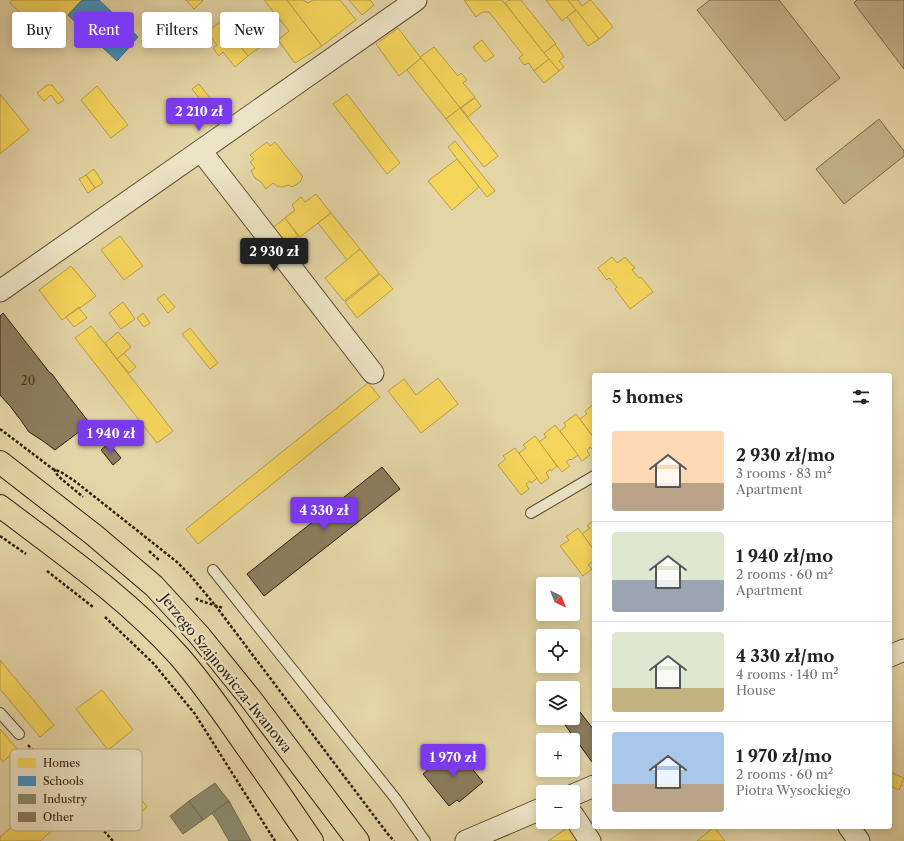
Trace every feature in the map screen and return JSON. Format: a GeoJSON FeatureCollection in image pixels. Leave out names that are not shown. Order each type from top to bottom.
{"type":"FeatureCollection","features":[{"type":"Feature","properties":{"kind":"main road","name":"Jerzego Szajnowicza-Iwanowa"},"geometry":{"type":"LineString","coordinates":[[0,462],[94,535],[154,586],[199,635],[250,698],[358,841]]}},
{"type":"Feature","properties":{"kind":"main road","name":"Jerzego Szajnowicza-Iwanowa"},"geometry":{"type":"LineString","coordinates":[[0,506],[74,562],[133,610],[179,656],[230,723],[312,841]]}},
{"type":"Feature","properties":{"kind":"street"},"geometry":{"type":"LineString","coordinates":[[0,291],[416,0]]}},
{"type":"Feature","properties":{"kind":"street"},"geometry":{"type":"LineString","coordinates":[[201,151],[373,373]]}},
{"type":"Feature","properties":{"kind":"street"},"geometry":{"type":"LineString","coordinates":[[892,655],[904,650]]}},
{"type":"Feature","properties":{"kind":"street"},"geometry":{"type":"LineString","coordinates":[[580,792],[592,787]]}},
{"type":"Feature","properties":{"kind":"street"},"geometry":{"type":"LineString","coordinates":[[466,841],[536,811]]}},
{"type":"Feature","properties":{"kind":"street"},"geometry":{"type":"LineString","coordinates":[[580,826],[590,841]]}},
{"type":"Feature","properties":{"kind":"street"},"geometry":{"type":"LineString","coordinates":[[850,829],[859,841]]}},
{"type":"Feature","properties":{"kind":"lane"},"geometry":{"type":"LineString","coordinates":[[531,513],[592,477]]}},
{"type":"Feature","properties":{"kind":"lane"},"geometry":{"type":"LineString","coordinates":[[213,570],[396,798],[425,841]]}},
{"type":"Feature","properties":{"kind":"lane"},"geometry":{"type":"LineString","coordinates":[[0,712],[19,734]]}},
{"type":"Feature","properties":{"kind":"path"},"geometry":{"type":"LineString","coordinates":[[0,429],[53,469],[58,476],[83,497]]}},
{"type":"Feature","properties":{"kind":"path"},"geometry":{"type":"LineString","coordinates":[[0,536],[29,557]]}},
{"type":"Feature","properties":{"kind":"path"},"geometry":{"type":"LineString","coordinates":[[144,547],[161,562]]}},
{"type":"Feature","properties":{"kind":"path"},"geometry":{"type":"LineString","coordinates":[[47,570],[96,609]]}},
{"type":"Feature","properties":{"kind":"path"},"geometry":{"type":"LineString","coordinates":[[194,596],[198,600],[225,608]]}},
{"type":"Feature","properties":{"kind":"path"},"geometry":{"type":"LineString","coordinates":[[102,614],[154,664],[195,714],[275,841]]}},
{"type":"Feature","properties":{"kind":"path"},"geometry":{"type":"LineString","coordinates":[[19,734],[32,749]]}},
{"type":"Feature","properties":{"kind":"path"},"geometry":{"type":"LineString","coordinates":[[104,831],[113,841]]}},
{"type":"Feature","properties":{"kind":"shaded area"},"geometry":{"type":"Polygon","coordinates":[[[710,0],[779,0],[840,78],[785,121],[697,10],[710,0]]]}},
{"type":"Feature","properties":{"kind":"shaded area"},"geometry":{"type":"Polygon","coordinates":[[[857,0],[904,0],[904,69],[854,3],[857,0]]]}},
{"type":"Feature","properties":{"kind":"shaded area"},"geometry":{"type":"Polygon","coordinates":[[[879,119],[904,151],[904,156],[844,204],[816,169],[879,119]]]}},
{"type":"Feature","properties":{"kind":"building: Homes"},"geometry":{"type":"Polygon","coordinates":[[[12,0],[82,0],[66,17],[66,12],[20,12],[10,3],[12,0]]]}},
{"type":"Feature","properties":{"kind":"building: Homes"},"geometry":{"type":"Polygon","coordinates":[[[186,0],[202,0],[203,1],[194,9],[186,0]]]}},
{"type":"Feature","properties":{"kind":"building: Homes"},"geometry":{"type":"Polygon","coordinates":[[[264,0],[287,0],[322,46],[295,63],[279,41],[279,39],[289,31],[279,19],[279,12],[274,12],[264,0]]]}},
{"type":"Feature","properties":{"kind":"building: Homes"},"geometry":{"type":"Polygon","coordinates":[[[287,0],[303,0],[308,3],[313,0],[340,0],[356,20],[322,46],[287,0]]]}},
{"type":"Feature","properties":{"kind":"building: Homes"},"geometry":{"type":"Polygon","coordinates":[[[349,0],[370,0],[374,5],[362,15],[349,0]]]}},
{"type":"Feature","properties":{"kind":"building: Homes"},"geometry":{"type":"Polygon","coordinates":[[[464,0],[502,0],[549,59],[534,71],[529,63],[524,65],[519,58],[523,55],[489,12],[482,12],[476,17],[464,0]]]}},
{"type":"Feature","properties":{"kind":"building: Homes"},"geometry":{"type":"Polygon","coordinates":[[[509,0],[521,0],[556,44],[544,53],[505,3],[509,0]]]}},
{"type":"Feature","properties":{"kind":"building: Homes"},"geometry":{"type":"Polygon","coordinates":[[[546,0],[568,0],[576,10],[562,21],[546,0]]]}},
{"type":"Feature","properties":{"kind":"building: Homes"},"geometry":{"type":"Polygon","coordinates":[[[568,0],[578,0],[582,6],[591,0],[613,27],[599,39],[568,0]]]}},
{"type":"Feature","properties":{"kind":"building: Homes"},"geometry":{"type":"Polygon","coordinates":[[[576,10],[599,39],[588,46],[567,17],[576,10]]]}},
{"type":"Feature","properties":{"kind":"building: Homes"},"geometry":{"type":"Polygon","coordinates":[[[220,22],[220,48],[242,48],[248,56],[235,67],[223,52],[219,56],[213,48],[217,45],[212,38],[212,28],[220,22]]]}},
{"type":"Feature","properties":{"kind":"building: Homes"},"geometry":{"type":"Polygon","coordinates":[[[398,28],[421,58],[399,76],[376,44],[398,28]]]}},
{"type":"Feature","properties":{"kind":"building: Homes"},"geometry":{"type":"Polygon","coordinates":[[[482,40],[494,56],[485,62],[473,47],[482,40]]]}},
{"type":"Feature","properties":{"kind":"building: Homes"},"geometry":{"type":"Polygon","coordinates":[[[555,44],[564,57],[559,61],[564,67],[559,71],[544,53],[555,44]]]}},
{"type":"Feature","properties":{"kind":"building: Homes"},"geometry":{"type":"Polygon","coordinates":[[[434,47],[458,76],[461,73],[467,80],[463,83],[475,97],[460,108],[420,57],[434,47]]]}},
{"type":"Feature","properties":{"kind":"building: Homes"},"geometry":{"type":"Polygon","coordinates":[[[242,48],[259,48],[248,56],[242,48]]]}},
{"type":"Feature","properties":{"kind":"building: Homes"},"geometry":{"type":"Polygon","coordinates":[[[421,58],[460,108],[446,119],[407,70],[421,58]]]}},
{"type":"Feature","properties":{"kind":"building: Homes"},"geometry":{"type":"Polygon","coordinates":[[[549,59],[559,71],[544,83],[534,71],[549,59]]]}},
{"type":"Feature","properties":{"kind":"building: Homes"},"geometry":{"type":"Polygon","coordinates":[[[199,84],[210,98],[203,103],[192,89],[199,84]]]}},
{"type":"Feature","properties":{"kind":"building: Homes"},"geometry":{"type":"Polygon","coordinates":[[[47,85],[52,85],[64,100],[58,104],[51,95],[44,101],[37,93],[47,85]]]}},
{"type":"Feature","properties":{"kind":"building: Homes"},"geometry":{"type":"Polygon","coordinates":[[[97,86],[128,125],[111,138],[81,100],[97,86]]]}},
{"type":"Feature","properties":{"kind":"building: Homes"},"geometry":{"type":"Polygon","coordinates":[[[0,94],[29,130],[0,154],[0,94]]]}},
{"type":"Feature","properties":{"kind":"building: Homes"},"geometry":{"type":"Polygon","coordinates":[[[347,94],[400,163],[387,174],[333,104],[347,94]]]}},
{"type":"Feature","properties":{"kind":"building: Homes"},"geometry":{"type":"Polygon","coordinates":[[[475,98],[481,106],[468,117],[461,108],[475,98]]]}},
{"type":"Feature","properties":{"kind":"building: Homes"},"geometry":{"type":"Polygon","coordinates":[[[460,108],[498,156],[484,167],[446,119],[460,108]]]}},
{"type":"Feature","properties":{"kind":"building: Homes"},"geometry":{"type":"Polygon","coordinates":[[[455,141],[495,191],[487,197],[448,147],[455,141]]]}},
{"type":"Feature","properties":{"kind":"building: Homes"},"geometry":{"type":"Polygon","coordinates":[[[267,142],[270,146],[275,142],[303,177],[299,183],[292,187],[289,185],[282,187],[273,183],[266,189],[261,182],[255,178],[251,171],[255,168],[250,162],[254,159],[250,155],[267,142]]]}},
{"type":"Feature","properties":{"kind":"building: Homes"},"geometry":{"type":"Polygon","coordinates":[[[457,159],[479,187],[452,210],[428,181],[457,159]]]}},
{"type":"Feature","properties":{"kind":"building: Homes"},"geometry":{"type":"Polygon","coordinates":[[[94,169],[103,183],[95,188],[86,175],[94,169]]]}},
{"type":"Feature","properties":{"kind":"building: Homes"},"geometry":{"type":"Polygon","coordinates":[[[86,175],[95,188],[88,193],[79,179],[86,175]]]}},
{"type":"Feature","properties":{"kind":"building: Homes"},"geometry":{"type":"Polygon","coordinates":[[[316,194],[331,213],[300,237],[285,218],[295,210],[292,205],[301,197],[305,202],[316,194]]]}},
{"type":"Feature","properties":{"kind":"building: Homes"},"geometry":{"type":"Polygon","coordinates":[[[331,213],[360,249],[347,260],[318,223],[331,213]]]}},
{"type":"Feature","properties":{"kind":"building: Homes"},"geometry":{"type":"Polygon","coordinates":[[[285,218],[298,236],[284,247],[271,229],[285,218]]]}},
{"type":"Feature","properties":{"kind":"building: Homes"},"geometry":{"type":"Polygon","coordinates":[[[120,236],[143,266],[124,280],[101,250],[120,236]]]}},
{"type":"Feature","properties":{"kind":"building: Homes"},"geometry":{"type":"Polygon","coordinates":[[[360,249],[379,273],[344,301],[325,278],[360,249]]]}},
{"type":"Feature","properties":{"kind":"building: Homes"},"geometry":{"type":"Polygon","coordinates":[[[612,257],[617,263],[625,257],[635,268],[632,270],[639,278],[641,277],[653,292],[630,309],[615,289],[617,287],[609,278],[607,280],[598,268],[612,257]]]}},
{"type":"Feature","properties":{"kind":"building: Homes"},"geometry":{"type":"Polygon","coordinates":[[[71,266],[96,296],[62,320],[39,290],[71,266]]]}},
{"type":"Feature","properties":{"kind":"building: Homes"},"geometry":{"type":"Polygon","coordinates":[[[380,274],[393,289],[357,318],[345,302],[380,274]]]}},
{"type":"Feature","properties":{"kind":"building: Homes"},"geometry":{"type":"Polygon","coordinates":[[[164,294],[175,307],[168,313],[157,299],[164,294]]]}},
{"type":"Feature","properties":{"kind":"building: Homes"},"geometry":{"type":"Polygon","coordinates":[[[123,302],[135,319],[121,329],[109,313],[123,302]]]}},
{"type":"Feature","properties":{"kind":"building: Homes"},"geometry":{"type":"Polygon","coordinates":[[[79,308],[87,318],[74,327],[66,317],[79,308]]]}},
{"type":"Feature","properties":{"kind":"building: Homes"},"geometry":{"type":"Polygon","coordinates":[[[143,313],[150,323],[144,327],[137,318],[143,313]]]}},
{"type":"Feature","properties":{"kind":"building: Homes"},"geometry":{"type":"Polygon","coordinates":[[[91,326],[173,431],[157,443],[75,338],[91,326]]]}},
{"type":"Feature","properties":{"kind":"building: Homes"},"geometry":{"type":"Polygon","coordinates":[[[190,328],[218,363],[210,369],[182,334],[190,328]]]}},
{"type":"Feature","properties":{"kind":"building: Homes"},"geometry":{"type":"Polygon","coordinates":[[[118,332],[131,347],[117,359],[105,343],[118,332]]]}},
{"type":"Feature","properties":{"kind":"building: Homes"},"geometry":{"type":"Polygon","coordinates":[[[124,353],[136,367],[129,373],[117,359],[124,353]]]}},
{"type":"Feature","properties":{"kind":"building: Homes"},"geometry":{"type":"Polygon","coordinates":[[[438,378],[458,404],[421,433],[388,391],[404,379],[416,395],[438,378]]]}},
{"type":"Feature","properties":{"kind":"building: Homes"},"geometry":{"type":"Polygon","coordinates":[[[368,383],[380,397],[198,544],[186,529],[368,383]]]}},
{"type":"Feature","properties":{"kind":"building: Homes"},"geometry":{"type":"Polygon","coordinates":[[[592,406],[592,435],[580,419],[587,414],[585,411],[592,406]]]}},
{"type":"Feature","properties":{"kind":"building: Homes"},"geometry":{"type":"Polygon","coordinates":[[[576,414],[592,435],[592,449],[590,447],[587,451],[590,455],[582,461],[560,431],[566,426],[564,423],[576,414]]]}},
{"type":"Feature","properties":{"kind":"building: Homes"},"geometry":{"type":"Polygon","coordinates":[[[555,425],[578,455],[566,462],[570,466],[562,472],[539,442],[546,437],[544,434],[555,425]]]}},
{"type":"Feature","properties":{"kind":"building: Homes"},"geometry":{"type":"Polygon","coordinates":[[[535,436],[557,466],[551,471],[550,469],[546,473],[549,478],[541,484],[519,453],[526,448],[523,445],[535,436]]]}},
{"type":"Feature","properties":{"kind":"building: Homes"},"geometry":{"type":"Polygon","coordinates":[[[515,448],[537,478],[531,483],[530,481],[526,484],[529,489],[521,495],[498,465],[506,459],[503,456],[515,448]]]}},
{"type":"Feature","properties":{"kind":"building: Homes"},"geometry":{"type":"Polygon","coordinates":[[[592,522],[592,547],[582,534],[590,528],[587,526],[592,522]]]}},
{"type":"Feature","properties":{"kind":"building: Homes"},"geometry":{"type":"Polygon","coordinates":[[[578,528],[592,547],[592,562],[588,565],[592,569],[583,576],[560,546],[569,540],[566,537],[578,528]]]}},
{"type":"Feature","properties":{"kind":"building: Homes"},"geometry":{"type":"Polygon","coordinates":[[[0,660],[54,725],[40,737],[0,689],[0,660]]]}},
{"type":"Feature","properties":{"kind":"building: Homes"},"geometry":{"type":"Polygon","coordinates":[[[102,690],[133,730],[109,749],[107,749],[76,709],[102,690]]]}},
{"type":"Feature","properties":{"kind":"building: Homes"},"geometry":{"type":"Polygon","coordinates":[[[0,729],[17,749],[10,749],[10,756],[3,762],[0,758],[0,729]]]}},
{"type":"Feature","properties":{"kind":"building: Homes"},"geometry":{"type":"Polygon","coordinates":[[[892,773],[904,778],[899,790],[892,787],[892,773]]]}},
{"type":"Feature","properties":{"kind":"building: Homes"},"geometry":{"type":"Polygon","coordinates":[[[142,800],[147,807],[142,811],[142,800]]]}},
{"type":"Feature","properties":{"kind":"building: Homes"},"geometry":{"type":"Polygon","coordinates":[[[10,828],[10,831],[52,831],[40,841],[0,841],[0,837],[10,828]]]}},
{"type":"Feature","properties":{"kind":"building: Homes"},"geometry":{"type":"Polygon","coordinates":[[[566,829],[572,829],[581,841],[548,841],[566,829]]]}},
{"type":"Feature","properties":{"kind":"building: Homes"},"geometry":{"type":"Polygon","coordinates":[[[712,829],[716,829],[725,841],[697,841],[712,829]]]}},
{"type":"Feature","properties":{"kind":"building: Schools"},"geometry":{"type":"Polygon","coordinates":[[[82,0],[99,0],[112,12],[74,12],[74,21],[68,15],[82,0]]]}},
{"type":"Feature","properties":{"kind":"building: Schools"},"geometry":{"type":"Polygon","coordinates":[[[134,33],[138,37],[134,42],[134,33]]]}},
{"type":"Feature","properties":{"kind":"building: Schools"},"geometry":{"type":"Polygon","coordinates":[[[103,48],[128,48],[117,61],[103,48]]]}},
{"type":"Feature","properties":{"kind":"building: Industry"},"geometry":{"type":"Polygon","coordinates":[[[215,783],[229,801],[203,820],[189,801],[215,783]]]}},
{"type":"Feature","properties":{"kind":"building: Industry"},"geometry":{"type":"Polygon","coordinates":[[[189,801],[203,820],[183,834],[170,816],[189,801]]]}},
{"type":"Feature","properties":{"kind":"building: Industry"},"geometry":{"type":"Polygon","coordinates":[[[229,801],[251,841],[229,841],[212,813],[229,801]]]}},
{"type":"Feature","properties":{"kind":"building: Other"},"geometry":{"type":"Polygon","coordinates":[[[3,313],[90,422],[90,425],[55,450],[29,432],[0,395],[0,316],[3,313]]]}},
{"type":"Feature","properties":{"kind":"building: Other"},"geometry":{"type":"Polygon","coordinates":[[[109,443],[121,458],[113,465],[101,450],[109,443]]]}},
{"type":"Feature","properties":{"kind":"building: Other"},"geometry":{"type":"Polygon","coordinates":[[[382,467],[400,489],[264,596],[247,574],[382,467]]]}},
{"type":"Feature","properties":{"kind":"building: Other"},"geometry":{"type":"Polygon","coordinates":[[[580,712],[592,727],[592,762],[580,746],[580,733],[571,733],[565,725],[580,725],[580,712]]]}},
{"type":"Feature","properties":{"kind":"building: Other"},"geometry":{"type":"Polygon","coordinates":[[[455,748],[483,782],[459,802],[457,800],[449,806],[423,774],[455,748]]]}}]}
